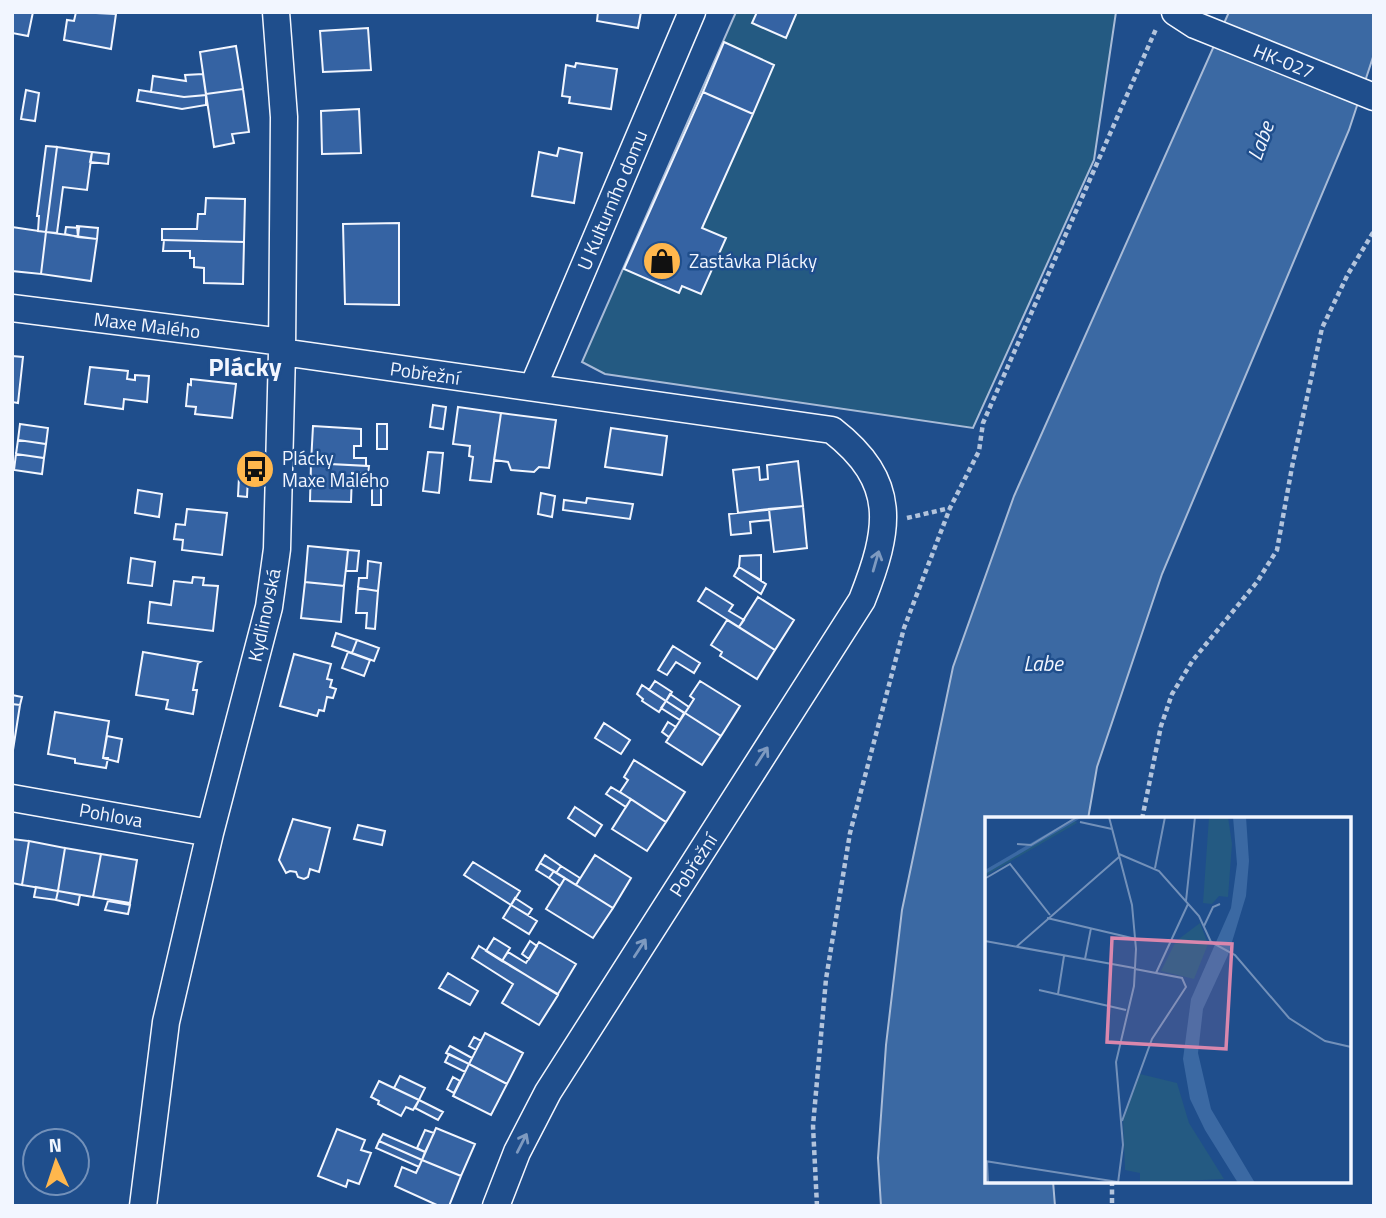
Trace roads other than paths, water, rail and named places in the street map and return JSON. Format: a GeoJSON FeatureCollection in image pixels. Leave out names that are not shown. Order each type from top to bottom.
{"type":"FeatureCollection","features":[{"type":"Feature","properties":{"kind":"street","name":"Kydlinovská"},"geometry":{"type":"LineString","coordinates":[[143,1206],[166,1022],[210,833],[269,607],[277,549],[284,117],[276,12]]}},
{"type":"Feature","properties":{"kind":"street","name":"U Kulturního domu"},"geometry":{"type":"LineString","coordinates":[[533,387],[692,12]]}},
{"type":"Feature","properties":{"kind":"street","name":"HK-027"},"geometry":{"type":"LineString","coordinates":[[1176,21],[1374,97]]}},
{"type":"Feature","properties":{"kind":"street","name":"Maxe Malého"},"geometry":{"type":"LineString","coordinates":[[12,308],[282,347]]}},
{"type":"Feature","properties":{"kind":"street","name":"Pobřežní"},"geometry":{"type":"LineString","coordinates":[[282,347],[832,430],[856,449],[871,471],[882,497],[883,523],[878,559],[862,600],[548,1091],[517,1152],[496,1206]]}},
{"type":"Feature","properties":{"kind":"street","name":"Pohlova"},"geometry":{"type":"LineString","coordinates":[[12,798],[210,833]]}},
{"type":"Feature","properties":{"kind":"water","name":"Labe"},"geometry":{"type":"Polygon","coordinates":[[[1229,12],[1374,12],[1374,54],[1349,130],[1162,574],[1097,767],[1088,817],[985,817],[985,1183],[1053,1183],[1055,1206],[881,1206],[878,1158],[886,1045],[902,910],[953,667],[1014,496],[1229,12]]]}},
{"type":"Feature","properties":{"kind":"place","name":"Zastávka Plácky"},"geometry":{"type":"Point","coordinates":[662,261]}},
{"type":"Feature","properties":{"kind":"place","name":"Plácky Maxe Malého"},"geometry":{"type":"Point","coordinates":[255,469]}},
{"type":"Feature","properties":{"kind":"district","name":"Plácky"},"geometry":{"type":"Point","coordinates":[245,367]}}]}
